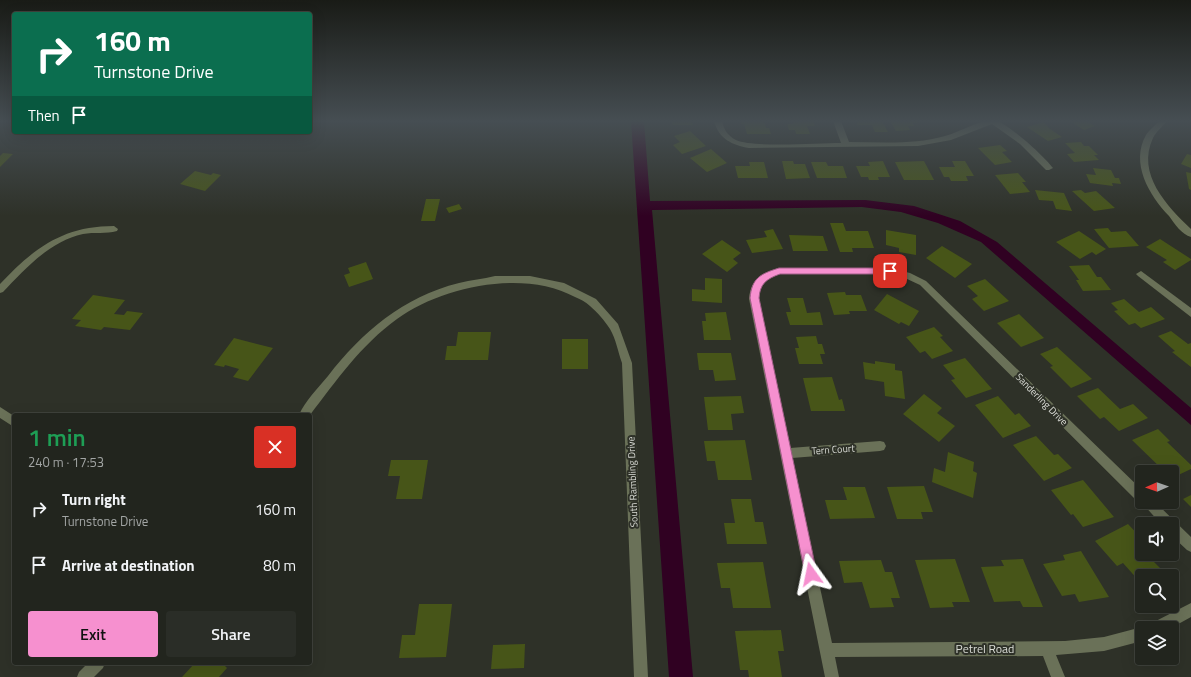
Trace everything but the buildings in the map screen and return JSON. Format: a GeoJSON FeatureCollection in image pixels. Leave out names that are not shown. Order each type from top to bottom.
{"type":"FeatureCollection","features":[{"type":"Feature","properties":{"kind":"street"},"geometry":{"type":"LineString","coordinates":[[1034,153],[1049,168]]}},
{"type":"Feature","properties":{"kind":"street"},"geometry":{"type":"LineString","coordinates":[[1144,153],[1143,160],[1146,173],[1162,203],[1191,234]]}},
{"type":"Feature","properties":{"kind":"street"},"geometry":{"type":"LineString","coordinates":[[0,290],[28,261],[65,238],[79,232],[114,229]]}},
{"type":"Feature","properties":{"kind":"street","name":"Sanderling Drive"},"geometry":{"type":"LineString","coordinates":[[832,677],[754,298],[756,286],[765,276],[779,271],[890,271],[915,279],[929,288],[1135,491]]}},
{"type":"Feature","properties":{"kind":"street"},"geometry":{"type":"LineString","coordinates":[[1141,274],[1191,313]]}},
{"type":"Feature","properties":{"kind":"street","name":"South Rambling Drive"},"geometry":{"type":"LineString","coordinates":[[306,413],[353,352],[372,332],[403,310],[442,292],[473,283],[493,280],[531,279],[555,284],[590,300],[607,315],[616,327],[624,348],[627,363],[641,677]]}},
{"type":"Feature","properties":{"kind":"street"},"geometry":{"type":"LineString","coordinates":[[0,412],[12,421]]}},
{"type":"Feature","properties":{"kind":"street","name":"Tern Court"},"geometry":{"type":"LineString","coordinates":[[786,453],[880,446]]}},
{"type":"Feature","properties":{"kind":"street"},"geometry":{"type":"LineString","coordinates":[[1153,509],[1162,517]]}},
{"type":"Feature","properties":{"kind":"street"},"geometry":{"type":"LineString","coordinates":[[1179,534],[1191,546]]}},
{"type":"Feature","properties":{"kind":"street"},"geometry":{"type":"LineString","coordinates":[[1170,621],[1191,610]]}},
{"type":"Feature","properties":{"kind":"street","name":"Petrel Road"},"geometry":{"type":"LineString","coordinates":[[827,650],[1047,649],[1090,646],[1135,637]]}},
{"type":"Feature","properties":{"kind":"street"},"geometry":{"type":"LineString","coordinates":[[1047,649],[1058,677]]}},
{"type":"Feature","properties":{"kind":"street"},"geometry":{"type":"LineString","coordinates":[[84,677],[96,665]]}},
{"type":"Feature","properties":{"kind":"shaded area"},"geometry":{"type":"Polygon","coordinates":[[[633,153],[646,153],[650,201],[865,200],[914,206],[960,221],[997,242],[1191,408],[1191,425],[981,242],[938,223],[901,212],[862,207],[652,210],[693,677],[669,677],[633,153]]]}},
{"type":"Feature","properties":{"kind":"route"},"geometry":{"type":"LineString","coordinates":[[811,574],[754,292],[759,281],[765,276],[779,271],[890,271]]}}]}
